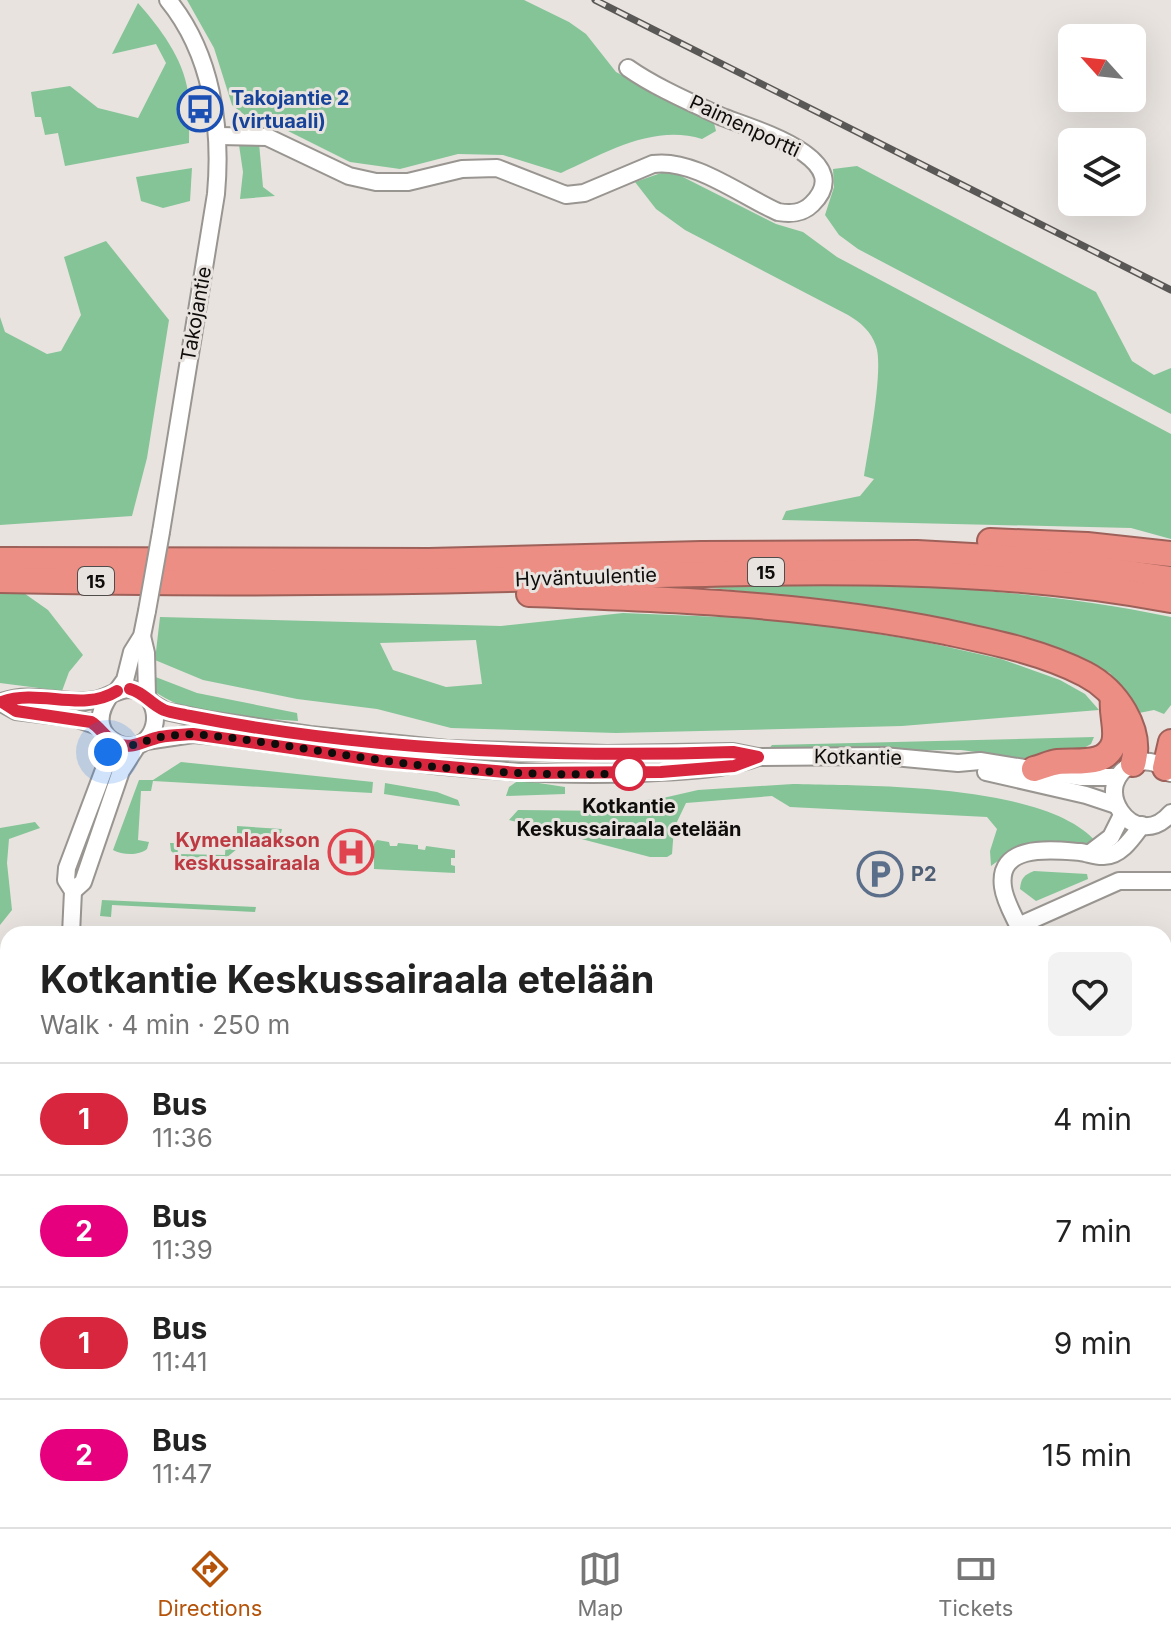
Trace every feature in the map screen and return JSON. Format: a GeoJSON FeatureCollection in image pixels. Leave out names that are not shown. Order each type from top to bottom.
{"type":"FeatureCollection","features":[{"type":"Feature","properties":{"kind":"highway"},"geometry":{"type":"LineString","coordinates":[[827,552],[969,540],[1087,545],[1171,554]]}},
{"type":"Feature","properties":{"kind":"highway","name":"Hyväntuulentie"},"geometry":{"type":"LineString","coordinates":[[0,560],[429,561],[827,552],[969,554],[1171,579]]}},
{"type":"Feature","properties":{"kind":"highway","name":"Hyväntuulentie"},"geometry":{"type":"LineString","coordinates":[[0,580],[359,582],[856,571],[1026,579],[1171,600]]}},
{"type":"Feature","properties":{"kind":"highway"},"geometry":{"type":"LineString","coordinates":[[359,582],[495,593],[668,598],[787,608],[874,619],[1005,645],[1078,671],[1114,697],[1132,728],[1136,754],[1126,770]]}},
{"type":"Feature","properties":{"kind":"highway"},"geometry":{"type":"LineString","coordinates":[[1034,769],[1056,762],[1097,760],[1108,753],[1114,743],[1111,713],[1114,697]]}},
{"type":"Feature","properties":{"kind":"highway"},"geometry":{"type":"LineString","coordinates":[[1168,771],[1171,742]]}},
{"type":"Feature","properties":{"kind":"street","name":"Takojantie"},"geometry":{"type":"LineString","coordinates":[[113,693],[125,680],[132,652],[142,636],[216,194],[219,136],[215,104],[199,56],[168,0]]}},
{"type":"Feature","properties":{"kind":"street","name":"Paimenportti"},"geometry":{"type":"LineString","coordinates":[[219,136],[267,137],[349,176],[376,182],[408,182],[462,169],[488,167],[575,195],[665,162],[689,168],[778,212],[790,214],[804,211],[814,203],[823,181],[821,172],[809,157],[761,129],[721,116],[628,68]]}},
{"type":"Feature","properties":{"kind":"street","name":"Takojantie"},"geometry":{"type":"LineString","coordinates":[[142,636],[150,700]]}},
{"type":"Feature","properties":{"kind":"street"},"geometry":{"type":"LineString","coordinates":[[1,702],[18,696],[94,700],[130,689],[150,700],[154,728],[121,771],[83,882],[73,891]]}},
{"type":"Feature","properties":{"kind":"street"},"geometry":{"type":"LineString","coordinates":[[71,926],[73,891],[66,880],[67,868],[105,767],[102,707],[113,693]]}},
{"type":"Feature","properties":{"kind":"street","name":"Kotkantie"},"geometry":{"type":"LineString","coordinates":[[150,700],[165,711],[209,720],[394,744],[521,753],[733,752],[758,757],[883,756],[958,763],[980,761],[1081,777],[1126,770],[1150,761],[1168,771]]}},
{"type":"Feature","properties":{"kind":"street"},"geometry":{"type":"LineString","coordinates":[[1,702],[16,711],[75,718],[104,732],[116,744],[141,743]]}},
{"type":"Feature","properties":{"kind":"street","name":"Kotkantie"},"geometry":{"type":"LineString","coordinates":[[141,743],[193,734],[382,761],[517,773],[661,772],[734,766],[758,757]]}},
{"type":"Feature","properties":{"kind":"street","name":"Kotkantie"},"geometry":{"type":"LineString","coordinates":[[958,763],[1086,795],[1142,825]]}},
{"type":"Feature","properties":{"kind":"street"},"geometry":{"type":"LineString","coordinates":[[1090,853],[1111,837],[1119,810],[1114,796],[1126,770]]}},
{"type":"Feature","properties":{"kind":"street"},"geometry":{"type":"LineString","coordinates":[[1018,926],[1003,891],[1002,878],[1007,865],[1018,855],[1038,849],[1104,857],[1115,854],[1126,845],[1142,825],[1160,823],[1170,816]]}},
{"type":"Feature","properties":{"kind":"street"},"geometry":{"type":"LineString","coordinates":[[1028,926],[1119,881],[1171,881]]}},
{"type":"Feature","properties":{"kind":"green space"},"geometry":{"type":"Polygon","coordinates":[[[187,0],[524,0],[586,34],[616,72],[714,123],[716,131],[702,139],[684,135],[647,138],[612,149],[561,173],[503,155],[458,154],[400,169],[350,162],[272,123],[251,120],[232,105],[214,48],[187,0]]]}},
{"type":"Feature","properties":{"kind":"green space"},"geometry":{"type":"Polygon","coordinates":[[[138,3],[162,33],[181,67],[188,92],[189,143],[65,166],[58,133],[45,135],[41,117],[35,117],[31,92],[70,86],[98,108],[138,118],[166,63],[156,44],[112,54],[138,3]]]}},
{"type":"Feature","properties":{"kind":"green space"},"geometry":{"type":"Polygon","coordinates":[[[259,143],[263,187],[275,196],[240,199],[243,172],[239,145],[259,143]]]}},
{"type":"Feature","properties":{"kind":"green space"},"geometry":{"type":"Polygon","coordinates":[[[857,166],[1096,292],[1132,361],[1154,375],[1171,368],[1171,414],[858,249],[839,235],[825,215],[834,187],[833,169],[857,166]]]}},
{"type":"Feature","properties":{"kind":"green space"},"geometry":{"type":"Polygon","coordinates":[[[192,168],[190,201],[163,208],[141,201],[136,177],[192,168]]]}},
{"type":"Feature","properties":{"kind":"green space"},"geometry":{"type":"Polygon","coordinates":[[[664,172],[679,175],[776,224],[803,232],[837,257],[1171,434],[1171,539],[1131,528],[782,520],[786,511],[860,496],[874,479],[864,476],[877,390],[876,346],[865,328],[848,315],[685,230],[656,209],[635,182],[664,172]]]}},
{"type":"Feature","properties":{"kind":"green space"},"geometry":{"type":"Polygon","coordinates":[[[106,241],[169,320],[147,458],[132,516],[0,525],[0,317],[5,332],[47,354],[61,351],[81,315],[64,257],[106,241]]]}},
{"type":"Feature","properties":{"kind":"green space"},"geometry":{"type":"Polygon","coordinates":[[[865,583],[1019,594],[1171,617],[1171,705],[1164,714],[1154,710],[1139,713],[1110,673],[1069,653],[968,624],[856,603],[692,586],[865,583]]]}},
{"type":"Feature","properties":{"kind":"green space"},"geometry":{"type":"Polygon","coordinates":[[[0,591],[21,591],[48,610],[83,655],[69,672],[62,691],[0,683],[0,591]]]}},
{"type":"Feature","properties":{"kind":"green space"},"geometry":{"type":"Polygon","coordinates":[[[623,613],[792,620],[921,641],[1001,659],[1060,680],[1085,694],[1099,710],[902,726],[616,733],[451,728],[377,709],[297,699],[203,680],[155,660],[160,617],[501,626],[623,613]],[[476,640],[380,643],[393,670],[446,687],[482,684],[476,640]]]}},
{"type":"Feature","properties":{"kind":"green space"},"geometry":{"type":"Polygon","coordinates":[[[153,676],[197,693],[297,713],[298,721],[223,715],[187,707],[154,691],[153,676]]]}},
{"type":"Feature","properties":{"kind":"green space"},"geometry":{"type":"Polygon","coordinates":[[[1094,737],[1091,744],[1082,749],[1036,760],[961,750],[767,751],[772,745],[1094,737]]]}},
{"type":"Feature","properties":{"kind":"green space"},"geometry":{"type":"Polygon","coordinates":[[[181,762],[373,782],[372,793],[153,781],[151,791],[141,791],[138,840],[149,842],[147,849],[130,854],[113,850],[139,780],[153,780],[181,762]]]}},
{"type":"Feature","properties":{"kind":"green space"},"geometry":{"type":"Polygon","coordinates":[[[519,780],[565,787],[565,794],[506,796],[509,787],[519,780]]]}},
{"type":"Feature","properties":{"kind":"green space"},"geometry":{"type":"Polygon","coordinates":[[[385,783],[437,792],[458,800],[460,806],[384,794],[385,783]]]}},
{"type":"Feature","properties":{"kind":"green space"},"geometry":{"type":"Polygon","coordinates":[[[793,784],[909,788],[999,798],[1073,823],[1097,843],[1089,849],[1048,845],[1027,847],[991,866],[990,851],[997,829],[987,817],[790,807],[772,796],[686,803],[674,828],[672,854],[667,857],[650,857],[509,820],[518,810],[616,811],[624,802],[698,790],[793,784]]]}},
{"type":"Feature","properties":{"kind":"green space"},"geometry":{"type":"Polygon","coordinates":[[[35,822],[40,828],[9,839],[7,863],[12,910],[0,925],[0,828],[35,822]]]}},
{"type":"Feature","properties":{"kind":"green space"},"geometry":{"type":"Polygon","coordinates":[[[237,826],[282,829],[281,833],[254,835],[226,858],[178,857],[171,851],[170,843],[177,843],[178,854],[225,855],[226,840],[237,840],[237,826]]]}},
{"type":"Feature","properties":{"kind":"green space"},"geometry":{"type":"Polygon","coordinates":[[[377,840],[389,842],[390,846],[397,846],[398,843],[418,845],[418,849],[425,850],[426,846],[455,850],[451,865],[455,866],[455,873],[374,869],[374,844],[377,840]]]}},
{"type":"Feature","properties":{"kind":"green space"},"geometry":{"type":"Polygon","coordinates":[[[1034,871],[1087,874],[1088,879],[1036,901],[1020,889],[1024,877],[1034,871]]]}},
{"type":"Feature","properties":{"kind":"green space"},"geometry":{"type":"Polygon","coordinates":[[[102,900],[256,907],[255,912],[112,905],[111,917],[100,916],[102,900]]]}},
{"type":"Feature","properties":{"kind":"railway"},"geometry":{"type":"LineString","coordinates":[[595,0],[1171,290]]}},
{"type":"Feature","properties":{"kind":"bus line","name":"1"},"geometry":{"type":"LineString","coordinates":[[117,691],[94,700],[18,696],[2,702],[16,711],[91,722],[101,727],[116,744],[125,746],[137,746],[162,737],[193,734],[382,761],[517,773],[661,772],[734,766],[758,757],[733,752],[521,753],[381,743],[310,735],[165,711],[140,692],[130,689]]}},
{"type":"Feature","properties":{"kind":"place","name":"Takojantie 2 (virtuaali)"},"geometry":{"type":"Point","coordinates":[200,109]}},
{"type":"Feature","properties":{"kind":"place","name":"Kotkantie Keskussairaala etelään"},"geometry":{"type":"Point","coordinates":[629,773]}},
{"type":"Feature","properties":{"kind":"place","name":"Kymenlaakson keskussairaala"},"geometry":{"type":"Point","coordinates":[351,852]}},
{"type":"Feature","properties":{"kind":"place","name":"P2"},"geometry":{"type":"Point","coordinates":[880,874]}},
{"type":"Feature","properties":{"kind":"route"},"geometry":{"type":"LineString","coordinates":[[108,752],[107,737],[116,744],[137,746],[162,737],[193,734],[445,768],[517,773],[609,774],[635,773],[629,773]]}}]}
